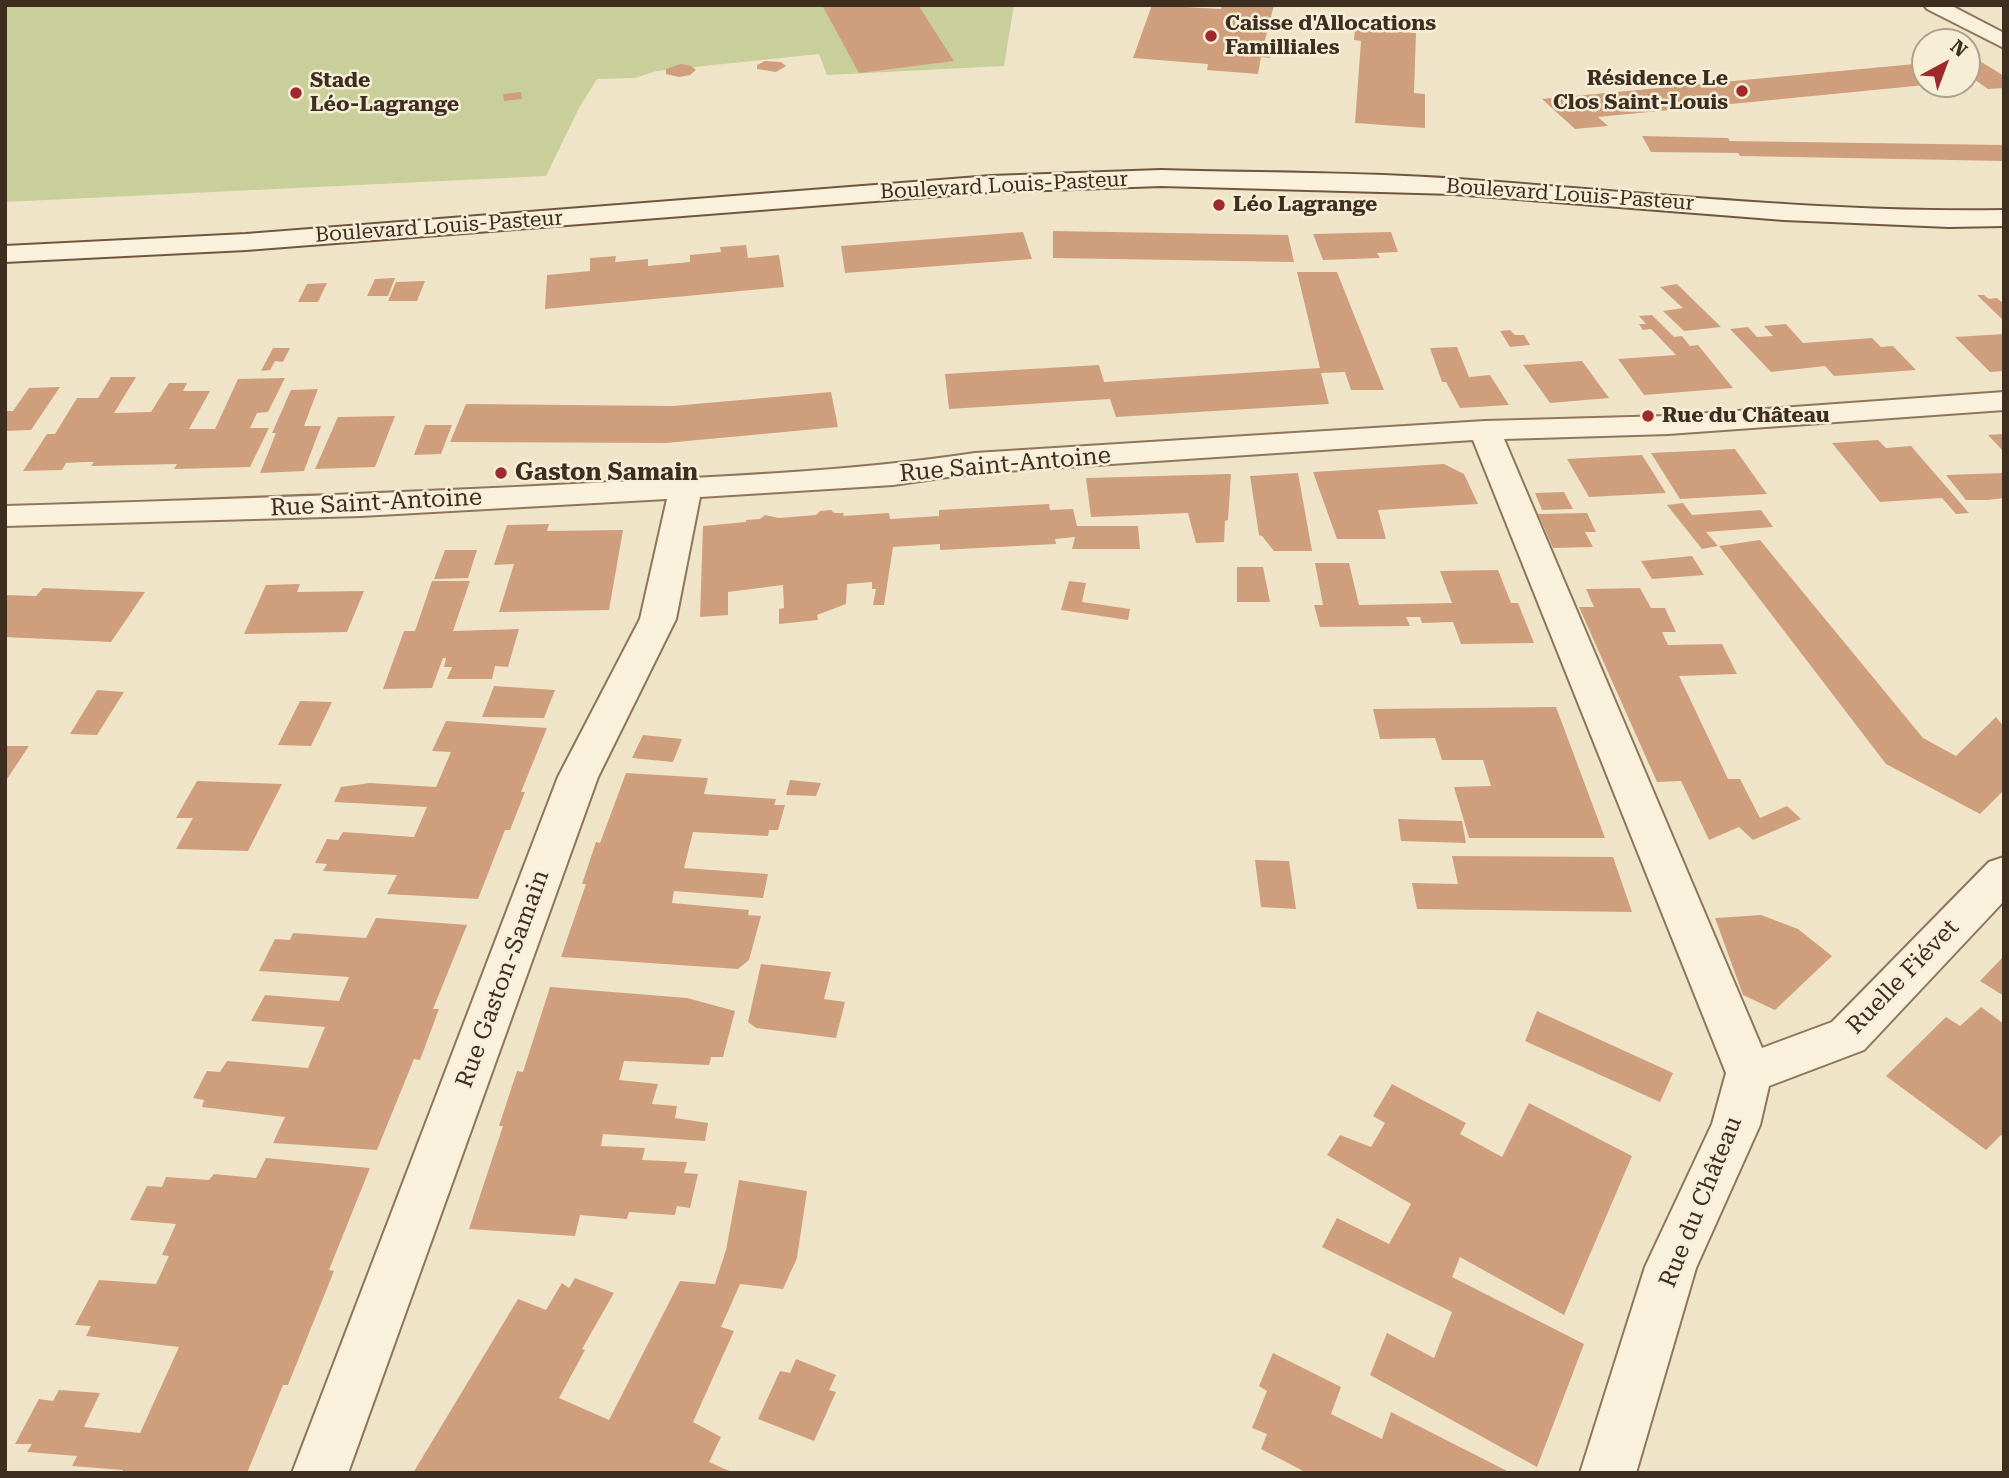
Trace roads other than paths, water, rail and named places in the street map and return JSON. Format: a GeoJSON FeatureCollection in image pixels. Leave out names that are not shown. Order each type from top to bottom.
{"type":"FeatureCollection","features":[{"type":"Feature","properties":{"kind":"street"},"geometry":{"type":"LineString","coordinates":[[1934,5],[2004,42]]}},
{"type":"Feature","properties":{"kind":"street"},"geometry":{"type":"LineString","coordinates":[[1962,19],[1991,15]]}},
{"type":"Feature","properties":{"kind":"street","name":"Boulevard Louis-Pasteur"},"geometry":{"type":"LineString","coordinates":[[5,254],[246,242],[977,185],[1161,178],[1454,186],[1784,212],[1949,219],[2004,218]]}},
{"type":"Feature","properties":{"kind":"street"},"geometry":{"type":"LineString","coordinates":[[1784,212],[2004,242]]}},
{"type":"Feature","properties":{"kind":"street","name":"Rue Saint-Antoine"},"geometry":{"type":"LineString","coordinates":[[10,521],[361,506],[687,488],[893,475],[975,463],[1485,430],[1668,425],[2004,401]]}},
{"type":"Feature","properties":{"kind":"street"},"geometry":{"type":"LineString","coordinates":[[1485,430],[1749,1073]]}},
{"type":"Feature","properties":{"kind":"street","name":"Rue Gaston-Samain"},"geometry":{"type":"LineString","coordinates":[[320,1473],[578,777],[658,619],[687,488]]}},
{"type":"Feature","properties":{"kind":"street","name":"Ruelle Fiévet"},"geometry":{"type":"LineString","coordinates":[[1749,1073],[1848,1036],[2004,873]]}},
{"type":"Feature","properties":{"kind":"street","name":"Rue du Château"},"geometry":{"type":"LineString","coordinates":[[1608,1473],[1671,1267],[1736,1125],[1749,1073]]}},
{"type":"Feature","properties":{"kind":"place","name":"Caisse d'Allocations Familliales"},"geometry":{"type":"Point","coordinates":[1211,36]}},
{"type":"Feature","properties":{"kind":"place","name":"Résidence Le Clos Saint-Louis"},"geometry":{"type":"Point","coordinates":[1742,91]}},
{"type":"Feature","properties":{"kind":"place","name":"Stade Léo-Lagrange"},"geometry":{"type":"Point","coordinates":[296,93]}},
{"type":"Feature","properties":{"kind":"place","name":"Léo Lagrange"},"geometry":{"type":"Point","coordinates":[1219,205]}},
{"type":"Feature","properties":{"kind":"place","name":"Rue du Château"},"geometry":{"type":"Point","coordinates":[1648,416]}},
{"type":"Feature","properties":{"kind":"place","name":"Gaston Samain"},"geometry":{"type":"Point","coordinates":[501,473]}}]}
